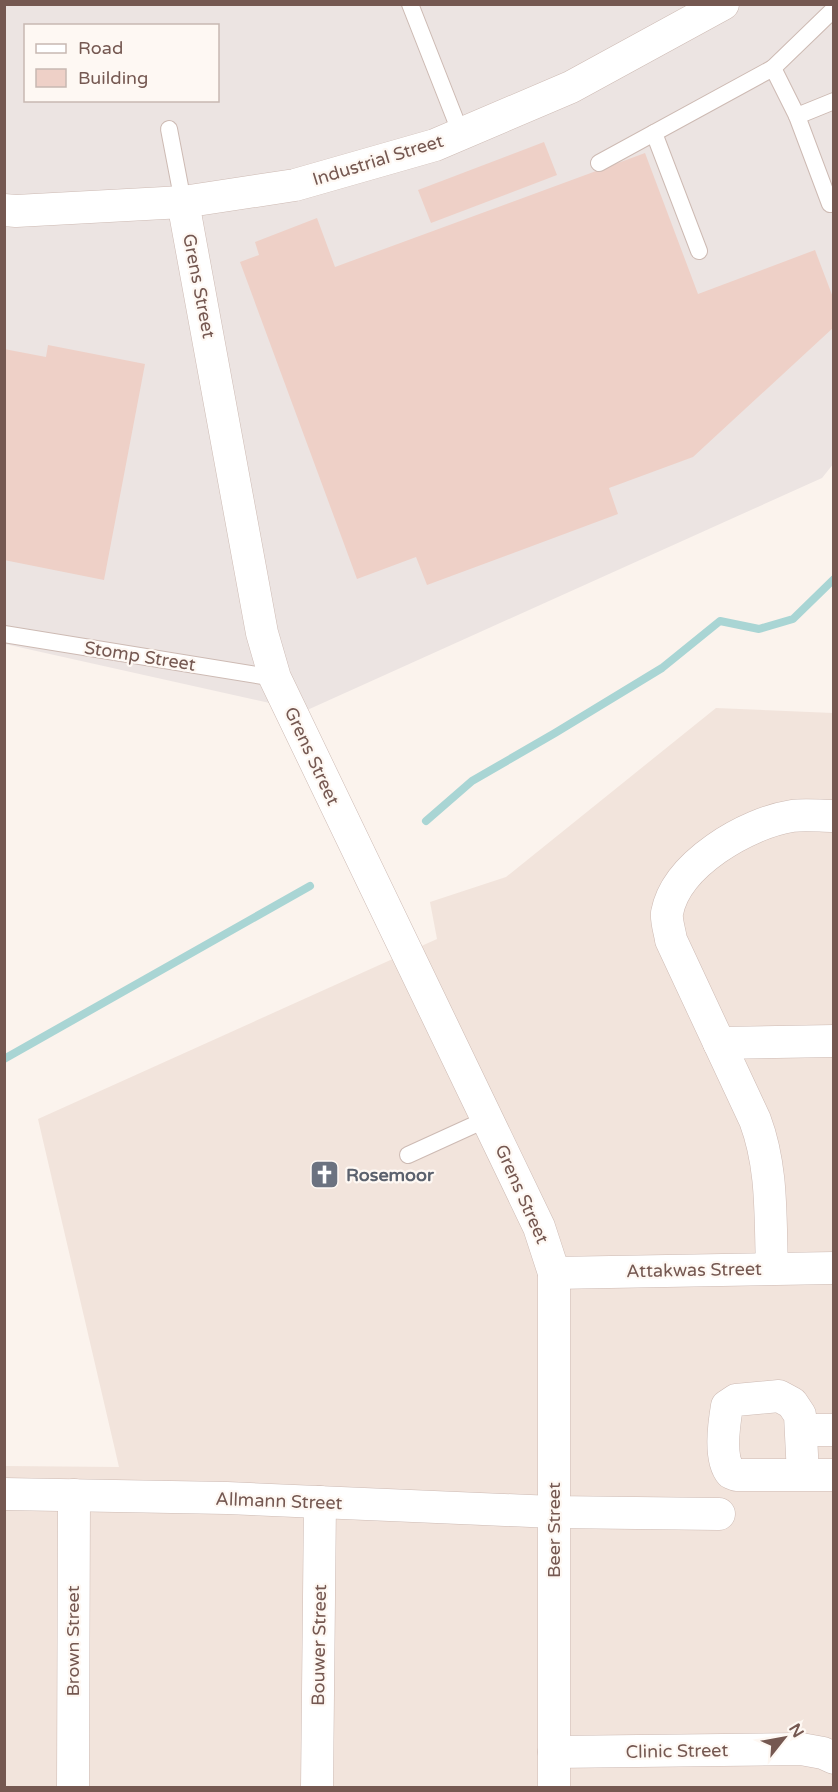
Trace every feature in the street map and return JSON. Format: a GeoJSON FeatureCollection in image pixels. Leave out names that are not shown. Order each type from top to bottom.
{"type":"FeatureCollection","features":[{"type":"Feature","properties":{"kind":"street","name":"Industrial Street"},"geometry":{"type":"LineString","coordinates":[[4,210],[16,212],[183,202],[295,185],[435,145],[571,87],[723,4]]}},
{"type":"Feature","properties":{"kind":"street","name":"Grens Street"},"geometry":{"type":"LineString","coordinates":[[183,202],[262,633],[275,678],[539,1227],[554,1273]]}},
{"type":"Feature","properties":{"kind":"street"},"geometry":{"type":"LineString","coordinates":[[772,1268],[768,1164],[764,1142],[671,940],[667,915],[673,894],[692,868],[722,844],[766,822],[794,816],[834,816]]}},
{"type":"Feature","properties":{"kind":"street"},"geometry":{"type":"LineString","coordinates":[[719,1043],[834,1041]]}},
{"type":"Feature","properties":{"kind":"street","name":"Attakwas Street"},"geometry":{"type":"LineString","coordinates":[[554,1273],[834,1268]]}},
{"type":"Feature","properties":{"kind":"street","name":"Beer Street"},"geometry":{"type":"LineString","coordinates":[[554,1273],[554,1788]]}},
{"type":"Feature","properties":{"kind":"street"},"geometry":{"type":"LineString","coordinates":[[803,1475],[800,1415],[787,1399],[779,1396],[736,1400],[727,1406],[723,1429],[726,1463],[731,1473],[803,1475],[834,1475]]}},
{"type":"Feature","properties":{"kind":"street"},"geometry":{"type":"LineString","coordinates":[[802,1430],[834,1430]]}},
{"type":"Feature","properties":{"kind":"street","name":"Allmann Street"},"geometry":{"type":"LineString","coordinates":[[4,1494],[320,1502],[553,1512],[719,1514]]}},
{"type":"Feature","properties":{"kind":"street","name":"Brown Street"},"geometry":{"type":"LineString","coordinates":[[73,1788],[74,1495]]}},
{"type":"Feature","properties":{"kind":"street","name":"Bouwer Street"},"geometry":{"type":"LineString","coordinates":[[317,1788],[320,1502]]}},
{"type":"Feature","properties":{"kind":"street","name":"Clinic Street"},"geometry":{"type":"LineString","coordinates":[[554,1752],[801,1749],[824,1753],[834,1758]]}},
{"type":"Feature","properties":{"kind":"lane"},"geometry":{"type":"LineString","coordinates":[[410,4],[461,134]]}},
{"type":"Feature","properties":{"kind":"lane"},"geometry":{"type":"LineString","coordinates":[[599,163],[773,68],[834,9]]}},
{"type":"Feature","properties":{"kind":"lane"},"geometry":{"type":"LineString","coordinates":[[773,68],[797,116],[830,204]]}},
{"type":"Feature","properties":{"kind":"lane"},"geometry":{"type":"LineString","coordinates":[[797,116],[834,101]]}},
{"type":"Feature","properties":{"kind":"lane"},"geometry":{"type":"LineString","coordinates":[[169,129],[183,202]]}},
{"type":"Feature","properties":{"kind":"lane"},"geometry":{"type":"LineString","coordinates":[[654,133],[699,251]]}},
{"type":"Feature","properties":{"kind":"lane","name":"Stomp Street"},"geometry":{"type":"LineString","coordinates":[[4,634],[275,678]]}},
{"type":"Feature","properties":{"kind":"lane"},"geometry":{"type":"LineString","coordinates":[[408,1155],[487,1119]]}},
{"type":"Feature","properties":{"kind":"shaded area"},"geometry":{"type":"Polygon","coordinates":[[[5,5],[833,5],[834,463],[822,478],[305,711],[5,644],[5,5]]]}},
{"type":"Feature","properties":{"kind":"shaded area"},"geometry":{"type":"Polygon","coordinates":[[[716,708],[833,713],[833,1787],[5,1788],[5,1466],[119,1467],[38,1119],[437,939],[430,902],[506,877],[716,708]]]}},
{"type":"Feature","properties":{"kind":"building"},"geometry":{"type":"Polygon","coordinates":[[[544,142],[557,175],[431,223],[418,190],[544,142]]]}},
{"type":"Feature","properties":{"kind":"building"},"geometry":{"type":"Polygon","coordinates":[[[645,153],[698,294],[815,250],[834,300],[834,327],[693,457],[609,488],[618,514],[427,585],[416,557],[357,579],[240,262],[259,255],[255,242],[317,218],[335,267],[645,153]]]}},
{"type":"Feature","properties":{"kind":"building"},"geometry":{"type":"Polygon","coordinates":[[[48,345],[145,364],[104,580],[4,560],[4,349],[46,357],[48,345]]]}},
{"type":"Feature","properties":{"kind":"waterway"},"geometry":{"type":"LineString","coordinates":[[426,821],[472,781],[662,668],[720,621],[759,629],[793,619],[834,579]]}},
{"type":"Feature","properties":{"kind":"waterway"},"geometry":{"type":"LineString","coordinates":[[4,1059],[310,886]]}},
{"type":"Feature","properties":{"kind":"place","name":"Rosemoor"},"geometry":{"type":"Point","coordinates":[325,1175]}}]}
